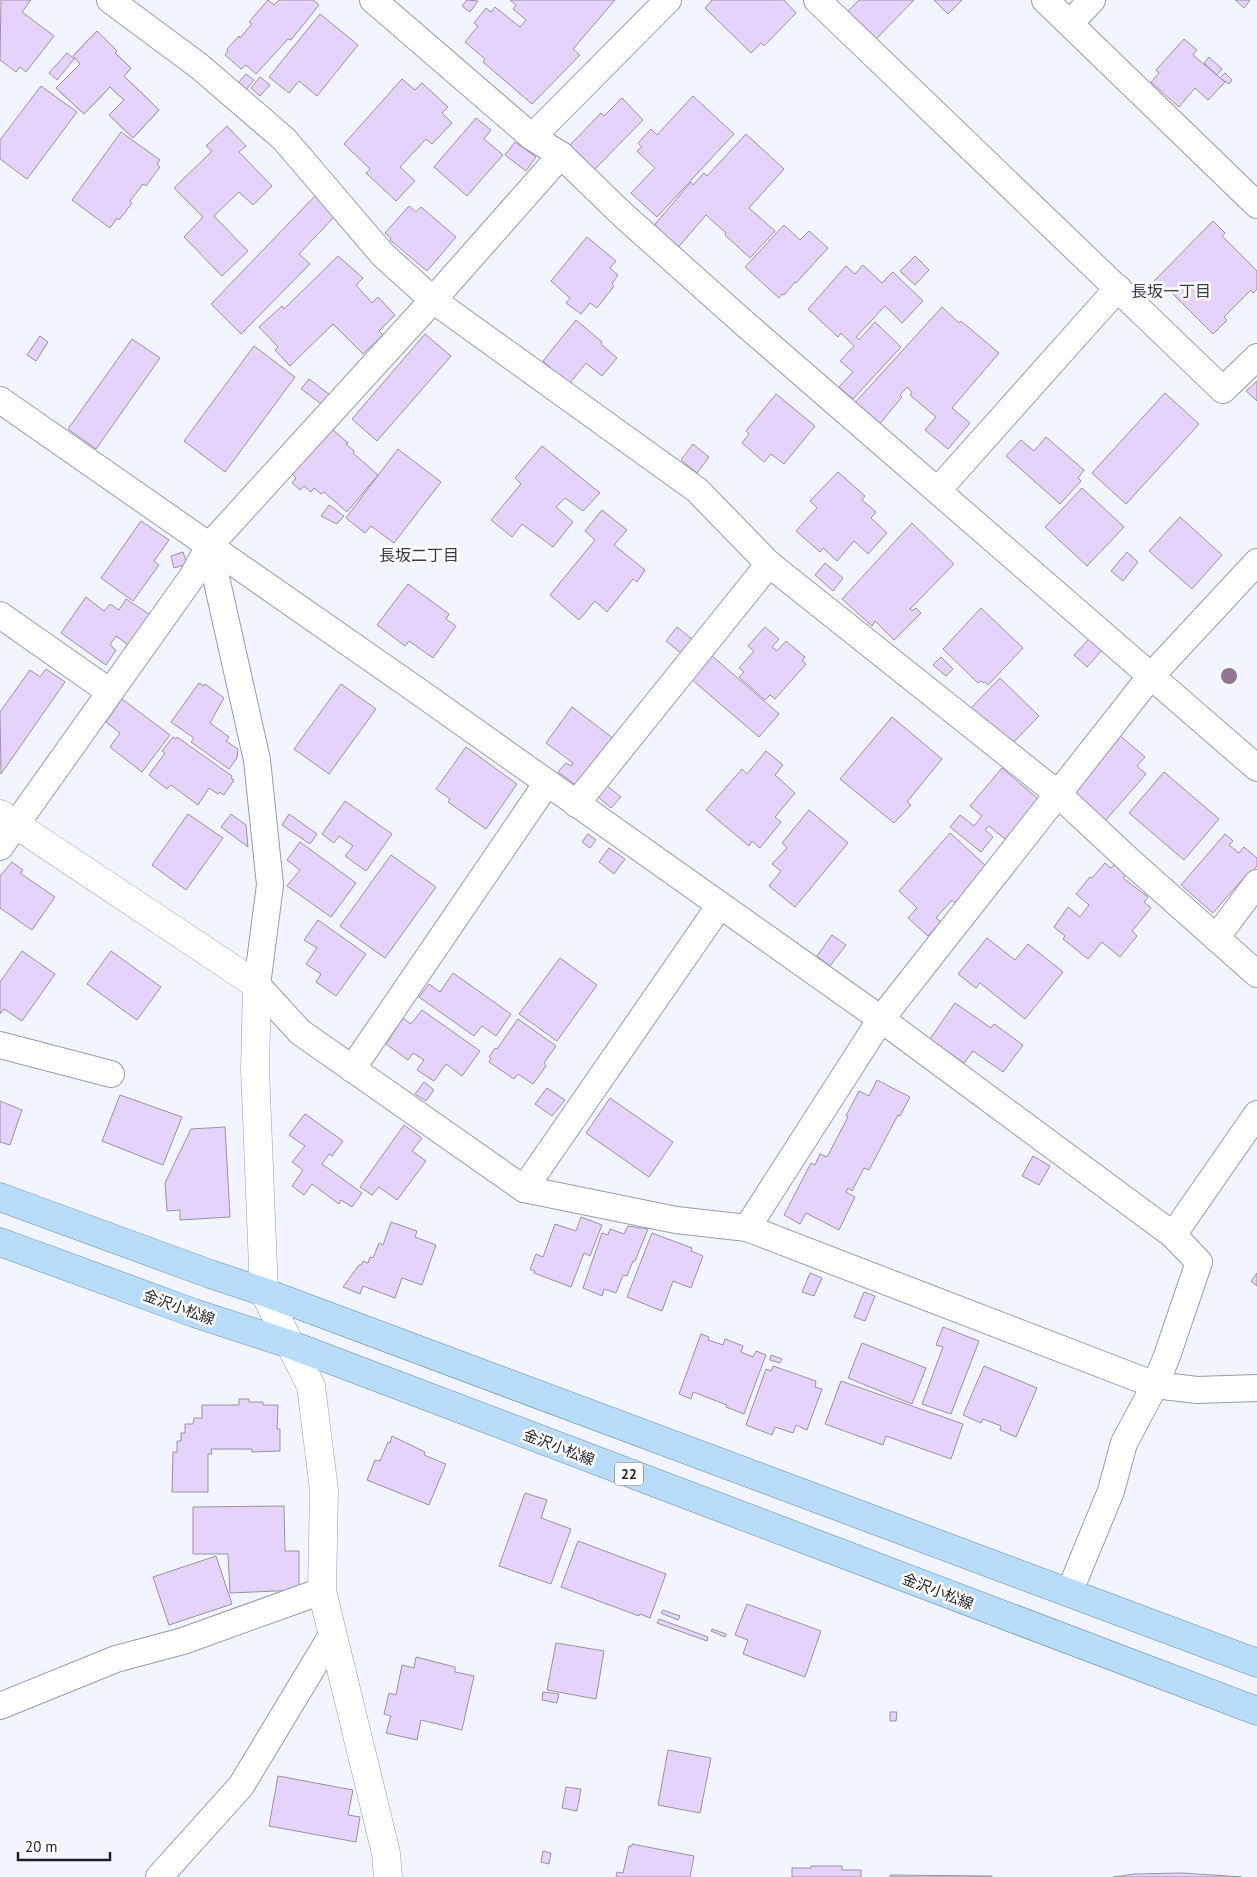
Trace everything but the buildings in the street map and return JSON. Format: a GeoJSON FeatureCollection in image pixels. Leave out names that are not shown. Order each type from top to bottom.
{"type":"FeatureCollection","features":[{"type":"Feature","properties":{"kind":"main road"},"geometry":{"type":"LineString","coordinates":[[0,1197],[264,1292],[1257,1663]]}},
{"type":"Feature","properties":{"kind":"main road","name":"金沢小松線"},"geometry":{"type":"LineString","coordinates":[[0,1242],[194,1313],[289,1344],[1257,1711]]}},
{"type":"Feature","properties":{"kind":"street"},"geometry":{"type":"LineString","coordinates":[[110,0],[200,66],[284,139],[383,255],[433,300],[697,490],[769,564],[1058,794],[1132,863],[1257,974]]}},
{"type":"Feature","properties":{"kind":"street"},"geometry":{"type":"LineString","coordinates":[[374,0],[532,137],[561,155],[644,234],[1150,677],[1257,768]]}},
{"type":"Feature","properties":{"kind":"street"},"geometry":{"type":"LineString","coordinates":[[532,137],[668,0]]}},
{"type":"Feature","properties":{"kind":"street"},"geometry":{"type":"LineString","coordinates":[[817,0],[1223,390],[1257,357]]}},
{"type":"Feature","properties":{"kind":"street"},"geometry":{"type":"LineString","coordinates":[[1046,0],[1257,205]]}},
{"type":"Feature","properties":{"kind":"street"},"geometry":{"type":"LineString","coordinates":[[1070,23],[1092,0]]}},
{"type":"Feature","properties":{"kind":"street"},"geometry":{"type":"LineString","coordinates":[[0,847],[8,819],[110,692],[192,578],[208,546],[433,300],[561,155]]}},
{"type":"Feature","properties":{"kind":"street"},"geometry":{"type":"LineString","coordinates":[[938,490],[1118,288]]}},
{"type":"Feature","properties":{"kind":"street"},"geometry":{"type":"LineString","coordinates":[[0,400],[881,1019],[1173,1235],[1199,1262],[1155,1385],[1124,1442],[1111,1491],[1069,1593]]}},
{"type":"Feature","properties":{"kind":"street"},"geometry":{"type":"LineString","coordinates":[[208,546],[257,760],[270,885],[257,985],[255,1069],[264,1292],[310,1386],[324,1490],[322,1591],[386,1853],[388,1877]]}},
{"type":"Feature","properties":{"kind":"street"},"geometry":{"type":"LineString","coordinates":[[747,1228],[881,1019],[1150,677],[1257,562]]}},
{"type":"Feature","properties":{"kind":"street"},"geometry":{"type":"LineString","coordinates":[[576,804],[769,564]]}},
{"type":"Feature","properties":{"kind":"street"},"geometry":{"type":"LineString","coordinates":[[0,615],[110,692]]}},
{"type":"Feature","properties":{"kind":"street"},"geometry":{"type":"LineString","coordinates":[[352,1069],[547,783]]}},
{"type":"Feature","properties":{"kind":"street"},"geometry":{"type":"LineString","coordinates":[[8,819],[257,985],[300,1032],[524,1189],[676,1220],[747,1228],[1155,1385],[1197,1390],[1257,1388]]}},
{"type":"Feature","properties":{"kind":"street"},"geometry":{"type":"LineString","coordinates":[[1216,938],[1257,883]]}},
{"type":"Feature","properties":{"kind":"street"},"geometry":{"type":"LineString","coordinates":[[524,1189],[720,905]]}},
{"type":"Feature","properties":{"kind":"street"},"geometry":{"type":"LineString","coordinates":[[0,1045],[111,1074]]}},
{"type":"Feature","properties":{"kind":"street"},"geometry":{"type":"LineString","coordinates":[[1173,1235],[1257,1114]]}},
{"type":"Feature","properties":{"kind":"street"},"geometry":{"type":"LineString","coordinates":[[0,1706],[116,1659],[183,1641],[322,1591]]}},
{"type":"Feature","properties":{"kind":"street"},"geometry":{"type":"LineString","coordinates":[[159,1877],[241,1786],[332,1635]]}},
{"type":"Feature","properties":{"kind":"district","name":"長坂一丁目"},"geometry":{"type":"Point","coordinates":[1171,291]}},
{"type":"Feature","properties":{"kind":"district","name":"長坂二丁目"},"geometry":{"type":"Point","coordinates":[419,555]}}]}
